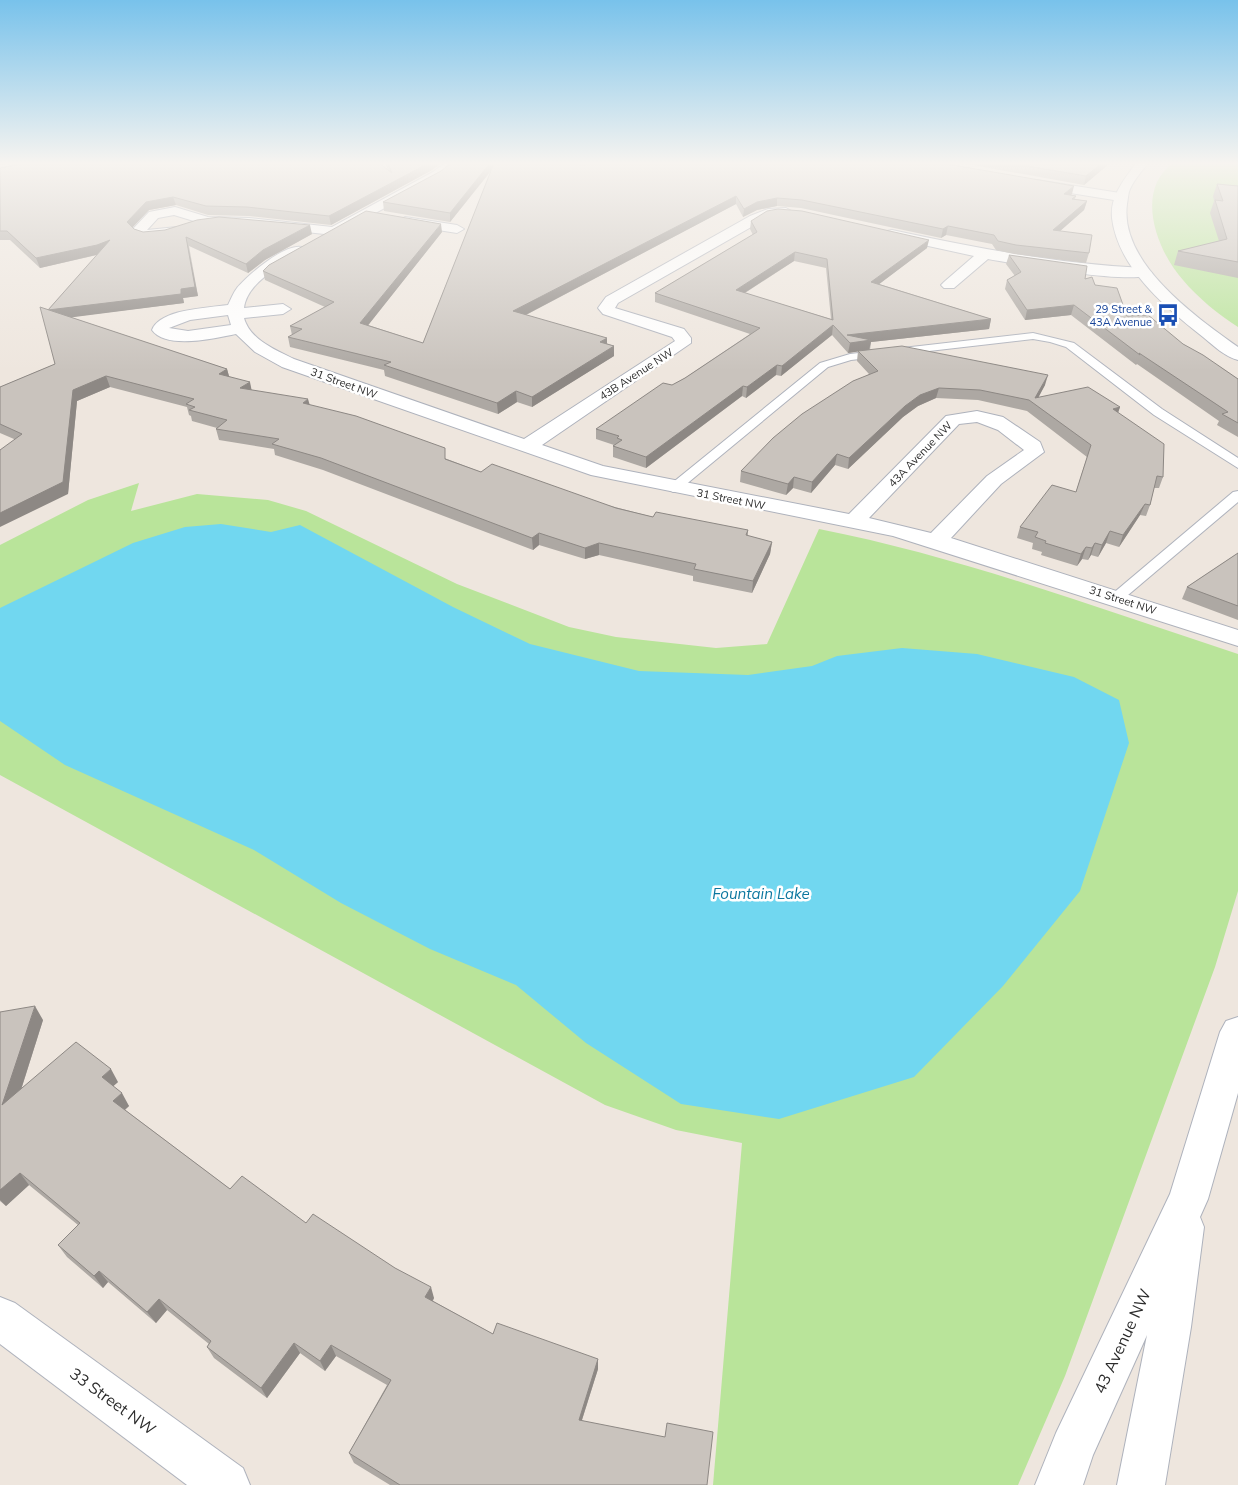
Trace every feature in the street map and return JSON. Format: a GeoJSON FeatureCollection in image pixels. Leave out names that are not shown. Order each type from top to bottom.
{"type":"FeatureCollection","features":[{"type":"Feature","properties":{"kind":"street"},"geometry":{"type":"LineString","coordinates":[[283,309],[237,318],[243,289],[254,277],[274,263],[332,232]]}},
{"type":"Feature","properties":{"kind":"street","name":"43B Avenue NW"},"geometry":{"type":"LineString","coordinates":[[525,447],[683,343],[683,338],[678,333],[609,311],[606,308],[612,300],[732,232]]}},
{"type":"Feature","properties":{"kind":"street"},"geometry":{"type":"LineString","coordinates":[[885,232],[985,254],[1068,269],[1144,273]]}},
{"type":"Feature","properties":{"kind":"street"},"geometry":{"type":"LineString","coordinates":[[1122,232],[1128,247],[1144,273],[1181,310],[1238,354]]}},
{"type":"Feature","properties":{"kind":"street"},"geometry":{"type":"LineString","coordinates":[[949,285],[985,254]]}},
{"type":"Feature","properties":{"kind":"street","name":"31 Street NW"},"geometry":{"type":"LineString","coordinates":[[237,318],[260,350],[288,363],[598,472],[853,522],[936,541],[1238,638]]}},
{"type":"Feature","properties":{"kind":"street","name":"43A Avenue NW"},"geometry":{"type":"LineString","coordinates":[[853,522],[952,420],[976,416],[998,420],[1033,446],[1034,452],[1029,458],[994,480],[936,541]]}},
{"type":"Feature","properties":{"kind":"street","name":"43 Avenue NW"},"geometry":{"type":"LineString","coordinates":[[1060,1485],[1072,1449],[1188,1199],[1238,1032]]}},
{"type":"Feature","properties":{"kind":"street","name":"43 Avenue NW"},"geometry":{"type":"LineString","coordinates":[[1141,1485],[1170,1327],[1188,1199]]}},
{"type":"Feature","properties":{"kind":"street","name":"33 Street NW"},"geometry":{"type":"LineString","coordinates":[[0,1318],[226,1485]]}},
{"type":"Feature","properties":{"kind":"lane"},"geometry":{"type":"LineString","coordinates":[[673,488],[824,365],[850,357],[1033,336],[1070,345],[1158,412],[1238,464]]}},
{"type":"Feature","properties":{"kind":"lane"},"geometry":{"type":"LineString","coordinates":[[1116,598],[1238,494]]}},
{"type":"Feature","properties":{"kind":"green space"},"geometry":{"type":"Polygon","coordinates":[[[1157,232],[1238,232],[1238,327],[1223,317],[1189,287],[1174,268],[1157,232]]]}},
{"type":"Feature","properties":{"kind":"green space"},"geometry":{"type":"Polygon","coordinates":[[[139,483],[131,511],[197,494],[268,500],[306,511],[457,584],[569,627],[616,637],[716,648],[767,644],[819,529],[925,554],[978,569],[1238,654],[1238,891],[1215,967],[1065,1376],[1018,1485],[713,1485],[742,1143],[676,1130],[605,1105],[0,775],[0,545],[88,500],[139,483]]]}},
{"type":"Feature","properties":{"kind":"water","name":"Fountain Lake"},"geometry":{"type":"Polygon","coordinates":[[[221,524],[271,532],[300,525],[453,607],[530,644],[639,671],[748,675],[812,666],[837,656],[902,648],[977,654],[1074,677],[1119,700],[1129,743],[1080,891],[1003,986],[914,1077],[779,1119],[681,1104],[586,1043],[516,985],[430,949],[341,903],[254,850],[65,765],[0,721],[0,608],[133,543],[185,527],[221,524]]]}},
{"type":"Feature","properties":{"kind":"building"},"geometry":{"type":"Polygon","coordinates":[[[8,232],[296,232],[263,250],[246,264],[186,237],[195,287],[181,289],[181,294],[48,310],[110,240],[97,245],[36,258],[8,232]]]}},
{"type":"Feature","properties":{"kind":"building"},"geometry":{"type":"Polygon","coordinates":[[[328,232],[434,232],[360,323],[423,343],[467,232],[666,232],[513,311],[607,338],[600,342],[614,346],[532,397],[516,391],[497,403],[384,365],[391,362],[288,337],[302,329],[290,326],[334,302],[263,271],[269,265],[328,232]]]}},
{"type":"Feature","properties":{"kind":"building"},"geometry":{"type":"Polygon","coordinates":[[[756,232],[895,232],[929,240],[871,282],[991,319],[847,335],[871,340],[850,343],[833,325],[782,366],[777,365],[747,387],[743,386],[646,457],[613,446],[622,440],[617,438],[619,436],[596,429],[663,383],[672,385],[685,378],[760,328],[655,293],[756,232]],[[795,252],[736,290],[833,320],[827,259],[795,252]]]}},
{"type":"Feature","properties":{"kind":"building"},"geometry":{"type":"Polygon","coordinates":[[[980,232],[1071,232],[1092,235],[1089,253],[1016,245],[998,241],[994,235],[980,232]]]}},
{"type":"Feature","properties":{"kind":"building"},"geometry":{"type":"Polygon","coordinates":[[[1225,232],[1238,232],[1238,262],[1178,251],[1227,239],[1225,232]]]}},
{"type":"Feature","properties":{"kind":"building"},"geometry":{"type":"Polygon","coordinates":[[[1009,255],[1087,266],[1085,279],[1092,277],[1095,285],[1117,288],[1127,316],[1148,315],[1183,344],[1238,379],[1238,423],[1222,414],[1228,412],[1139,353],[1140,355],[1074,305],[1027,310],[1007,280],[1021,272],[1009,255]]]}},
{"type":"Feature","properties":{"kind":"building"},"geometry":{"type":"Polygon","coordinates":[[[40,307],[227,369],[219,374],[250,382],[240,388],[308,399],[303,403],[356,416],[445,448],[445,459],[481,472],[492,464],[616,508],[653,517],[656,512],[748,530],[746,535],[772,542],[753,581],[694,569],[696,564],[599,543],[585,548],[539,533],[532,538],[321,458],[272,444],[279,439],[216,429],[227,420],[189,410],[195,407],[186,404],[194,399],[106,376],[73,390],[63,482],[0,513],[0,450],[22,434],[0,424],[0,387],[55,364],[40,307]]]}},
{"type":"Feature","properties":{"kind":"building"},"geometry":{"type":"Polygon","coordinates":[[[902,346],[1048,375],[1035,398],[1088,387],[1120,407],[1113,409],[1164,444],[1163,477],[1157,476],[1150,505],[1145,504],[1123,535],[1110,531],[1102,545],[1095,543],[1092,548],[1086,547],[1081,554],[1045,543],[1046,541],[1035,537],[1038,532],[1020,527],[1052,485],[1076,492],[1091,445],[1029,400],[980,390],[939,388],[920,395],[905,406],[849,458],[837,454],[812,482],[794,477],[788,484],[741,471],[773,438],[802,414],[853,381],[878,371],[858,351],[902,346]]]}},
{"type":"Feature","properties":{"kind":"building"},"geometry":{"type":"Polygon","coordinates":[[[1238,553],[1238,606],[1187,587],[1238,553]]]}},
{"type":"Feature","properties":{"kind":"building"},"geometry":{"type":"Polygon","coordinates":[[[35,1006],[2,1105],[76,1042],[111,1069],[102,1077],[122,1093],[113,1101],[230,1189],[242,1176],[306,1223],[313,1214],[395,1268],[431,1287],[425,1297],[493,1334],[497,1323],[598,1359],[579,1420],[665,1437],[667,1423],[713,1432],[707,1485],[400,1485],[349,1453],[391,1380],[331,1345],[320,1361],[294,1343],[261,1388],[207,1347],[211,1341],[159,1299],[147,1312],[99,1271],[94,1276],[58,1245],[80,1223],[20,1173],[0,1190],[0,1012],[35,1006]]]}},
{"type":"Feature","properties":{"kind":"place","name":"29 Street & 43A Avenue"},"geometry":{"type":"Point","coordinates":[1168,315]}}]}
